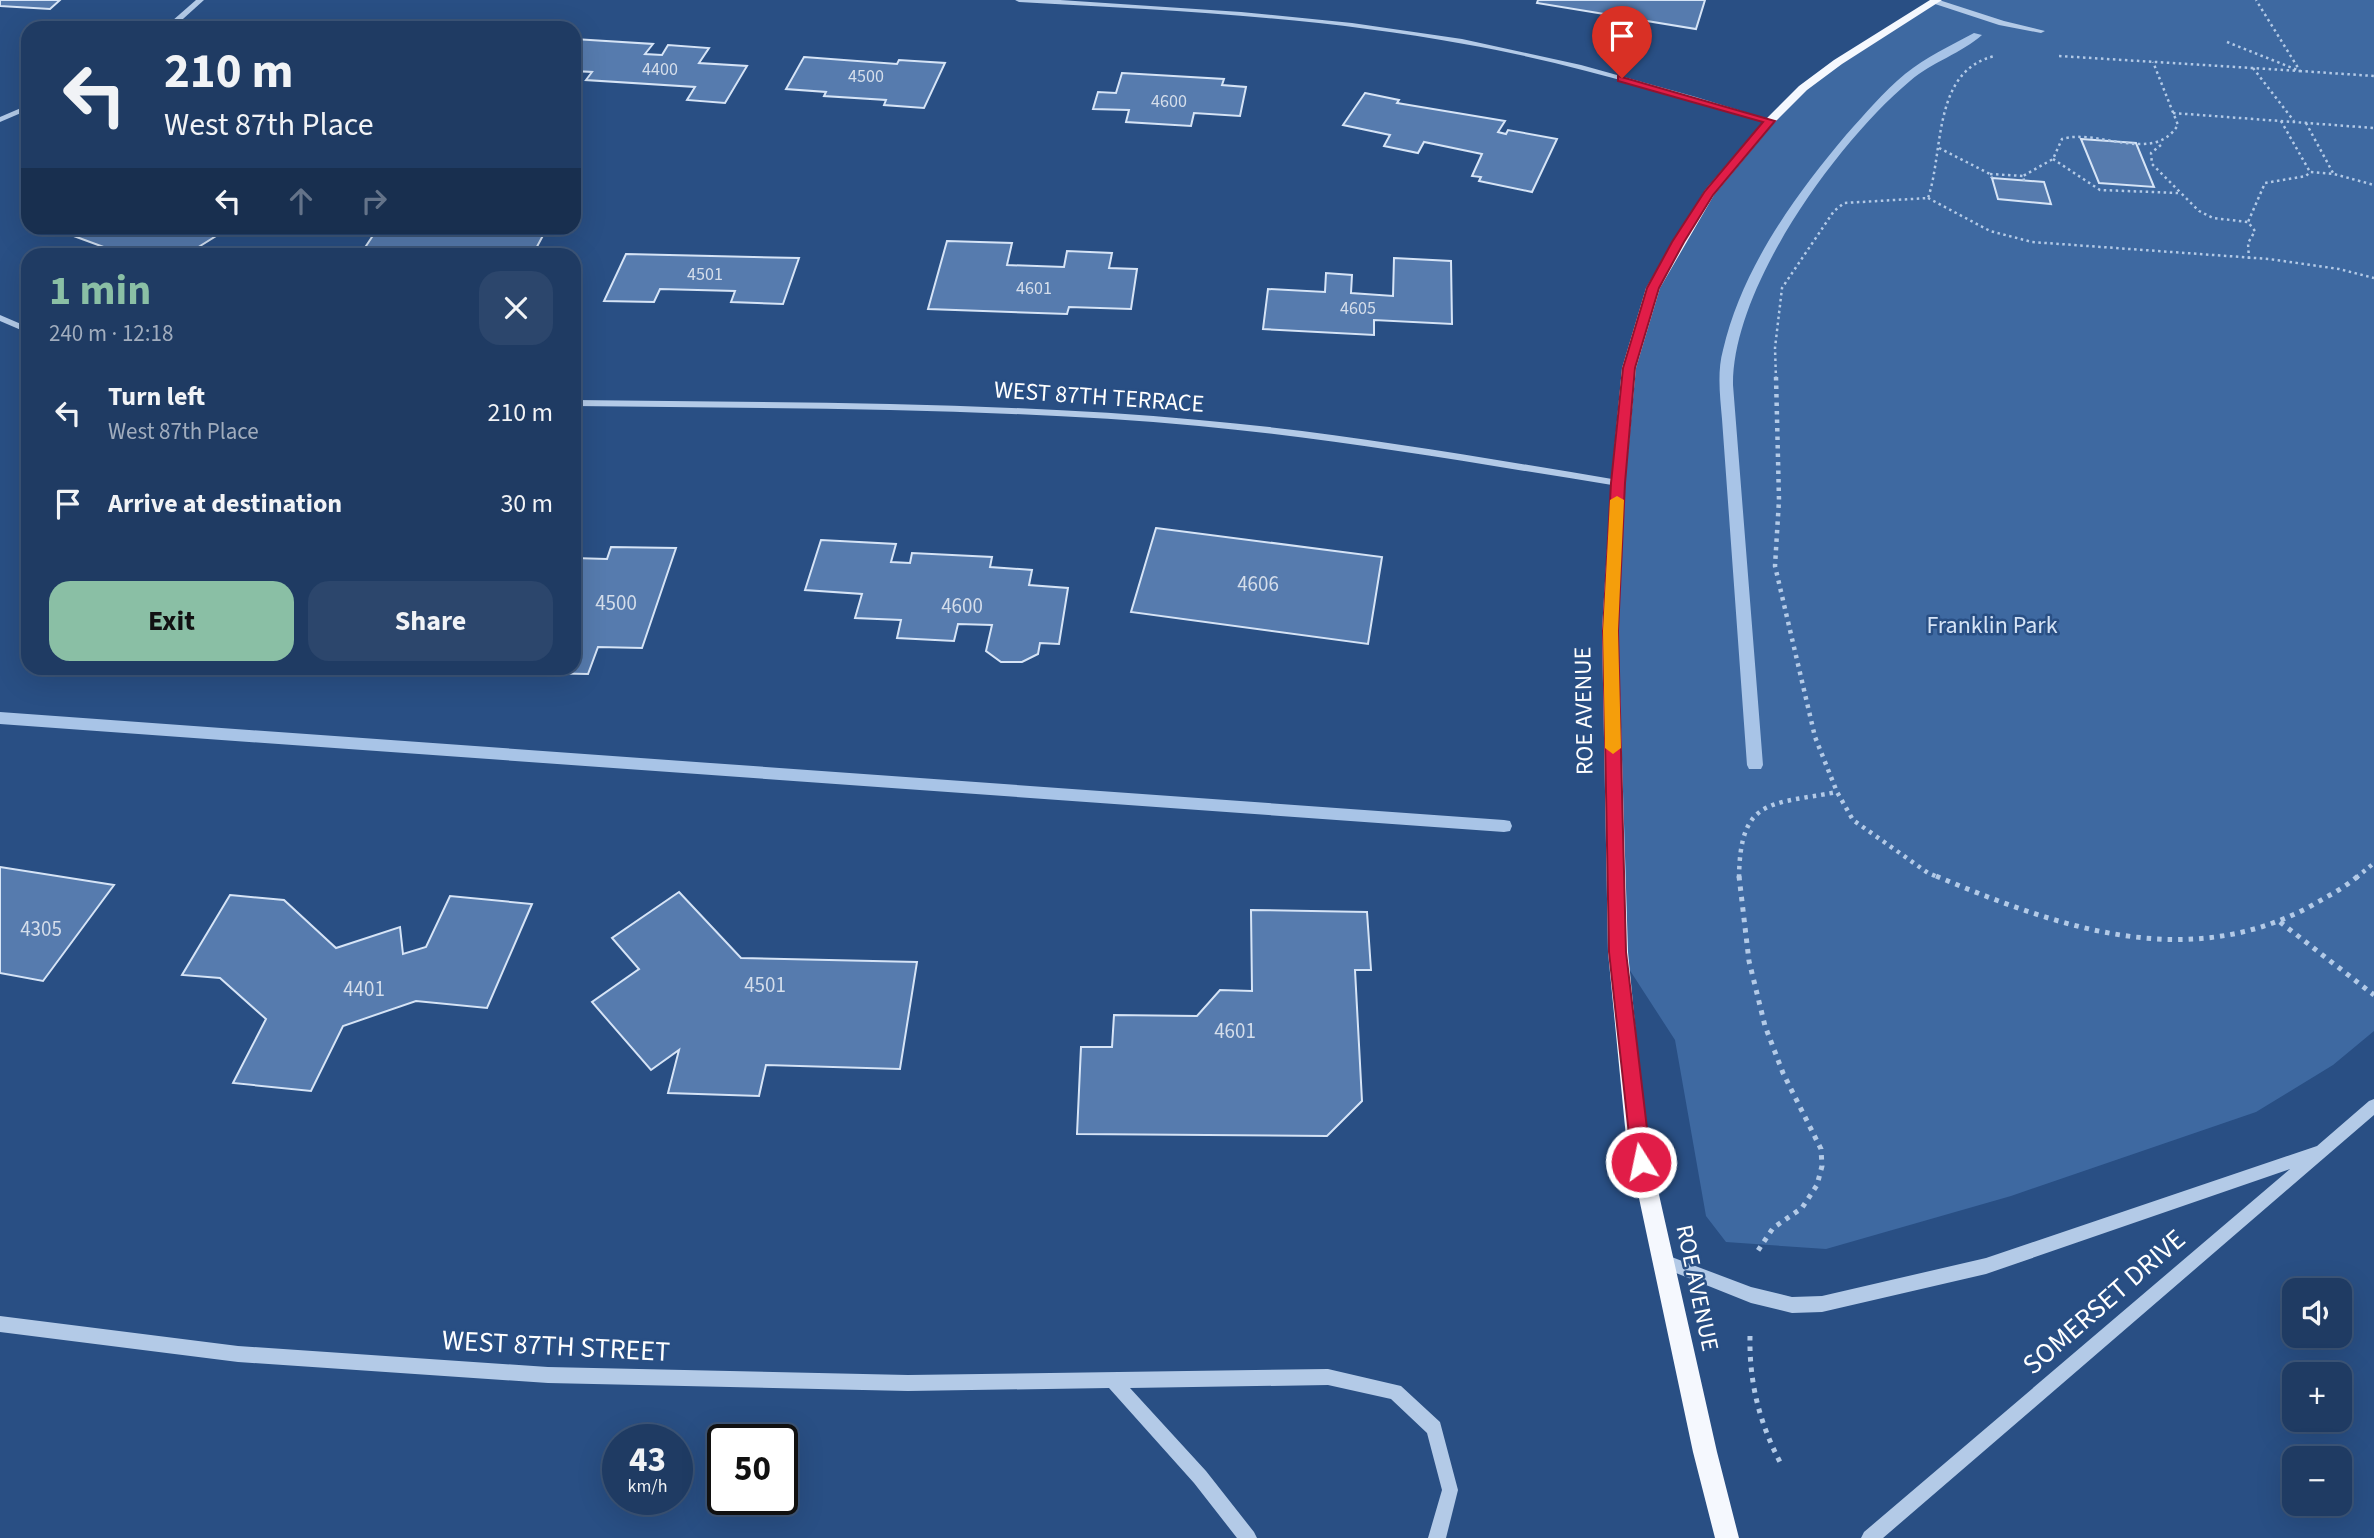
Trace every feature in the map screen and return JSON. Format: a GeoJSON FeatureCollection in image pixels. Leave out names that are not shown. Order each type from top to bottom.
{"type":"FeatureCollection","features":[{"type":"Feature","properties":{"kind":"main road","name":"ROE AVENUE"},"geometry":{"type":"LineString","coordinates":[[1727,1538],[1661,1260],[1636,1137],[1618,952],[1610,631],[1618,483],[1629,368],[1653,288],[1709,193],[1770,121],[1803,88],[1838,62],[1936,1]]}},
{"type":"Feature","properties":{"kind":"street"},"geometry":{"type":"LineString","coordinates":[[176,21],[200,0]]}},
{"type":"Feature","properties":{"kind":"street"},"geometry":{"type":"LineString","coordinates":[[1019,0],[1119,3],[1327,21],[1464,42],[1569,64],[1770,121]]}},
{"type":"Feature","properties":{"kind":"street"},"geometry":{"type":"LineString","coordinates":[[1936,1],[2002,23],[2040,32]]}},
{"type":"Feature","properties":{"kind":"street"},"geometry":{"type":"LineString","coordinates":[[0,120],[21,110]]}},
{"type":"Feature","properties":{"kind":"street"},"geometry":{"type":"LineString","coordinates":[[0,318],[21,327]]}},
{"type":"Feature","properties":{"kind":"street","name":"WEST 87TH TERRACE"},"geometry":{"type":"LineString","coordinates":[[581,402],[1025,411],[1143,418],[1282,432],[1618,483]]}},
{"type":"Feature","properties":{"kind":"street","name":"SOMERSET DRIVE"},"geometry":{"type":"LineString","coordinates":[[1870,1538],[2374,1106]]}},
{"type":"Feature","properties":{"kind":"street"},"geometry":{"type":"LineString","coordinates":[[1661,1260],[1751,1295],[1792,1306],[1822,1304],[1986,1266],[2319,1152]]}},
{"type":"Feature","properties":{"kind":"street","name":"WEST 87TH STREET"},"geometry":{"type":"LineString","coordinates":[[0,1324],[238,1354],[548,1375],[908,1383],[1328,1377],[1395,1392],[1434,1428],[1450,1490],[1437,1538]]}},
{"type":"Feature","properties":{"kind":"street"},"geometry":{"type":"LineString","coordinates":[[1112,1380],[1200,1477],[1248,1538]]}},
{"type":"Feature","properties":{"kind":"path"},"geometry":{"type":"LineString","coordinates":[[2256,0],[2300,71]]}},
{"type":"Feature","properties":{"kind":"path"},"geometry":{"type":"LineString","coordinates":[[2227,42],[2300,71]]}},
{"type":"Feature","properties":{"kind":"path"},"geometry":{"type":"LineString","coordinates":[[1928,198],[1934,185],[1941,123],[1952,86],[1979,61],[1998,55]]}},
{"type":"Feature","properties":{"kind":"path"},"geometry":{"type":"LineString","coordinates":[[2054,56],[2374,76]]}},
{"type":"Feature","properties":{"kind":"path"},"geometry":{"type":"LineString","coordinates":[[2153,62],[2178,125],[2163,144],[2155,148],[2150,159],[2179,193],[2205,215],[2248,222],[2255,231],[2248,243],[2249,259]]}},
{"type":"Feature","properties":{"kind":"path"},"geometry":{"type":"LineString","coordinates":[[2253,68],[2294,122]]}},
{"type":"Feature","properties":{"kind":"path"},"geometry":{"type":"LineString","coordinates":[[2173,113],[2374,128]]}},
{"type":"Feature","properties":{"kind":"path"},"geometry":{"type":"LineString","coordinates":[[2281,121],[2310,172]]}},
{"type":"Feature","properties":{"kind":"path"},"geometry":{"type":"LineString","coordinates":[[2306,123],[2334,174]]}},
{"type":"Feature","properties":{"kind":"path"},"geometry":{"type":"LineString","coordinates":[[1938,148],[1991,176],[2023,178],[2053,159],[2062,139],[2069,137],[2163,144]]}},
{"type":"Feature","properties":{"kind":"path"},"geometry":{"type":"LineString","coordinates":[[2053,159],[2096,189],[2111,192],[2158,189],[2179,193]]}},
{"type":"Feature","properties":{"kind":"path"},"geometry":{"type":"LineString","coordinates":[[2248,222],[2265,183],[2280,178],[2305,176],[2310,172],[2334,174],[2374,185]]}},
{"type":"Feature","properties":{"kind":"path"},"geometry":{"type":"LineString","coordinates":[[2374,278],[2320,266],[2139,253],[2023,241],[1981,227],[1928,198],[1844,203],[1834,211],[1782,288],[1775,348],[1779,500],[1775,566],[1815,737],[1837,792],[1853,820],[1928,873],[2025,913],[2081,929],[2140,939],[2217,938],[2280,922],[2347,886],[2374,863]]}},
{"type":"Feature","properties":{"kind":"path"},"geometry":{"type":"LineString","coordinates":[[1755,1255],[1773,1228],[1802,1208],[1817,1185],[1822,1166],[1821,1149],[1772,1047],[1752,981],[1737,865],[1743,828],[1758,811],[1837,792]]}},
{"type":"Feature","properties":{"kind":"path"},"geometry":{"type":"LineString","coordinates":[[2280,922],[2374,995]]}},
{"type":"Feature","properties":{"kind":"path"},"geometry":{"type":"LineString","coordinates":[[1750,1336],[1748,1363],[1766,1437],[1780,1462]]}},
{"type":"Feature","properties":{"kind":"green space","name":"Franklin Park"},"geometry":{"type":"Polygon","coordinates":[[[1937,0],[2374,0],[2374,1031],[2333,1065],[2256,1112],[2011,1196],[1826,1249],[1726,1242],[1706,1216],[1675,1040],[1618,952],[1610,630],[1629,368],[1653,288],[1709,193],[1803,88],[1937,0]]]}},
{"type":"Feature","properties":{"kind":"building"},"geometry":{"type":"Polygon","coordinates":[[[0,0],[60,0],[50,9],[0,6],[0,0]]]}},
{"type":"Feature","properties":{"kind":"building"},"geometry":{"type":"Polygon","coordinates":[[[1538,0],[1705,0],[1696,29],[1537,3],[1538,0]]]}},
{"type":"Feature","properties":{"kind":"building"},"geometry":{"type":"Polygon","coordinates":[[[581,39],[653,44],[645,54],[662,55],[668,45],[709,48],[699,63],[747,66],[725,103],[687,100],[695,87],[586,80],[592,72],[581,71],[581,39]]]}},
{"type":"Feature","properties":{"kind":"building"},"geometry":{"type":"Polygon","coordinates":[[[804,57],[897,64],[899,60],[945,63],[924,108],[884,105],[886,100],[824,96],[826,92],[786,89],[804,57]]]}},
{"type":"Feature","properties":{"kind":"building"},"geometry":{"type":"Polygon","coordinates":[[[1122,73],[1224,79],[1222,85],[1246,87],[1240,116],[1194,113],[1191,126],[1126,122],[1129,110],[1093,109],[1098,92],[1116,93],[1122,73]]]}},
{"type":"Feature","properties":{"kind":"building"},"geometry":{"type":"Polygon","coordinates":[[[1365,93],[1399,100],[1397,103],[1505,121],[1498,132],[1506,134],[1508,130],[1557,139],[1532,192],[1479,181],[1481,177],[1472,176],[1482,154],[1424,142],[1418,153],[1384,146],[1390,135],[1343,125],[1365,93]]]}},
{"type":"Feature","properties":{"kind":"building"},"geometry":{"type":"Polygon","coordinates":[[[2081,139],[2136,143],[2154,187],[2099,183],[2081,139]]]}},
{"type":"Feature","properties":{"kind":"building"},"geometry":{"type":"Polygon","coordinates":[[[1992,178],[2044,182],[2051,204],[1998,199],[1992,178]]]}},
{"type":"Feature","properties":{"kind":"building"},"geometry":{"type":"Polygon","coordinates":[[[71,235],[216,236],[197,248],[106,248],[71,235]]]}},
{"type":"Feature","properties":{"kind":"building"},"geometry":{"type":"Polygon","coordinates":[[[373,235],[543,235],[536,248],[365,248],[373,235]]]}},
{"type":"Feature","properties":{"kind":"building"},"geometry":{"type":"Polygon","coordinates":[[[947,241],[1012,243],[1007,265],[1064,267],[1067,251],[1112,253],[1109,268],[1137,269],[1131,309],[1069,307],[1067,314],[928,309],[947,241]]]}},
{"type":"Feature","properties":{"kind":"building"},"geometry":{"type":"Polygon","coordinates":[[[626,254],[799,258],[783,304],[731,302],[735,291],[660,289],[654,302],[604,301],[626,254]]]}},
{"type":"Feature","properties":{"kind":"building"},"geometry":{"type":"Polygon","coordinates":[[[1394,258],[1451,261],[1452,324],[1374,320],[1374,335],[1263,329],[1268,289],[1325,292],[1326,273],[1352,275],[1351,293],[1393,296],[1394,258]]]}},
{"type":"Feature","properties":{"kind":"building"},"geometry":{"type":"Polygon","coordinates":[[[1156,528],[1382,557],[1368,644],[1131,612],[1156,528]]]}},
{"type":"Feature","properties":{"kind":"building"},"geometry":{"type":"Polygon","coordinates":[[[821,540],[896,544],[891,562],[910,563],[912,553],[992,557],[990,567],[1032,570],[1029,585],[1068,588],[1059,644],[1040,643],[1038,654],[1022,662],[1001,662],[986,651],[992,625],[958,624],[954,641],[897,638],[901,620],[855,618],[862,594],[805,590],[821,540]]]}},
{"type":"Feature","properties":{"kind":"building"},"geometry":{"type":"Polygon","coordinates":[[[611,547],[676,548],[642,648],[598,647],[588,674],[581,674],[581,558],[607,559],[611,547]]]}},
{"type":"Feature","properties":{"kind":"building"},"geometry":{"type":"Polygon","coordinates":[[[0,867],[114,885],[43,981],[0,973],[0,867]]]}},
{"type":"Feature","properties":{"kind":"building"},"geometry":{"type":"Polygon","coordinates":[[[679,892],[741,958],[917,962],[900,1069],[766,1065],[759,1096],[668,1093],[679,1050],[651,1070],[592,1002],[639,969],[612,938],[679,892]]]}},
{"type":"Feature","properties":{"kind":"building"},"geometry":{"type":"Polygon","coordinates":[[[230,895],[284,900],[336,948],[400,927],[403,954],[426,947],[450,896],[532,904],[487,1008],[416,1001],[343,1026],[311,1091],[233,1083],[266,1019],[220,978],[182,975],[230,895]]]}},
{"type":"Feature","properties":{"kind":"building"},"geometry":{"type":"Polygon","coordinates":[[[1251,910],[1367,912],[1371,970],[1355,970],[1362,1101],[1327,1136],[1077,1134],[1081,1047],[1112,1047],[1114,1015],[1197,1016],[1220,990],[1252,991],[1251,910]]]}},
{"type":"Feature","properties":{"kind":"waterway"},"geometry":{"type":"LineString","coordinates":[[1755,765],[1726,376],[1727,359],[1738,319],[1750,288],[1781,230],[1818,176],[1839,151],[1909,76],[1931,60],[1977,35]]}},
{"type":"Feature","properties":{"kind":"waterway"},"geometry":{"type":"LineString","coordinates":[[0,718],[1504,826]]}},
{"type":"Feature","properties":{"kind":"slow traffic"},"geometry":{"type":"LineString","coordinates":[[1613,748],[1610,631],[1617,500]]}},
{"type":"Feature","properties":{"kind":"route"},"geometry":{"type":"LineString","coordinates":[[1622,78],[1770,121],[1709,193],[1678,242],[1653,288],[1629,368],[1618,483],[1610,631],[1618,952],[1636,1137],[1641,1162]]}}]}
